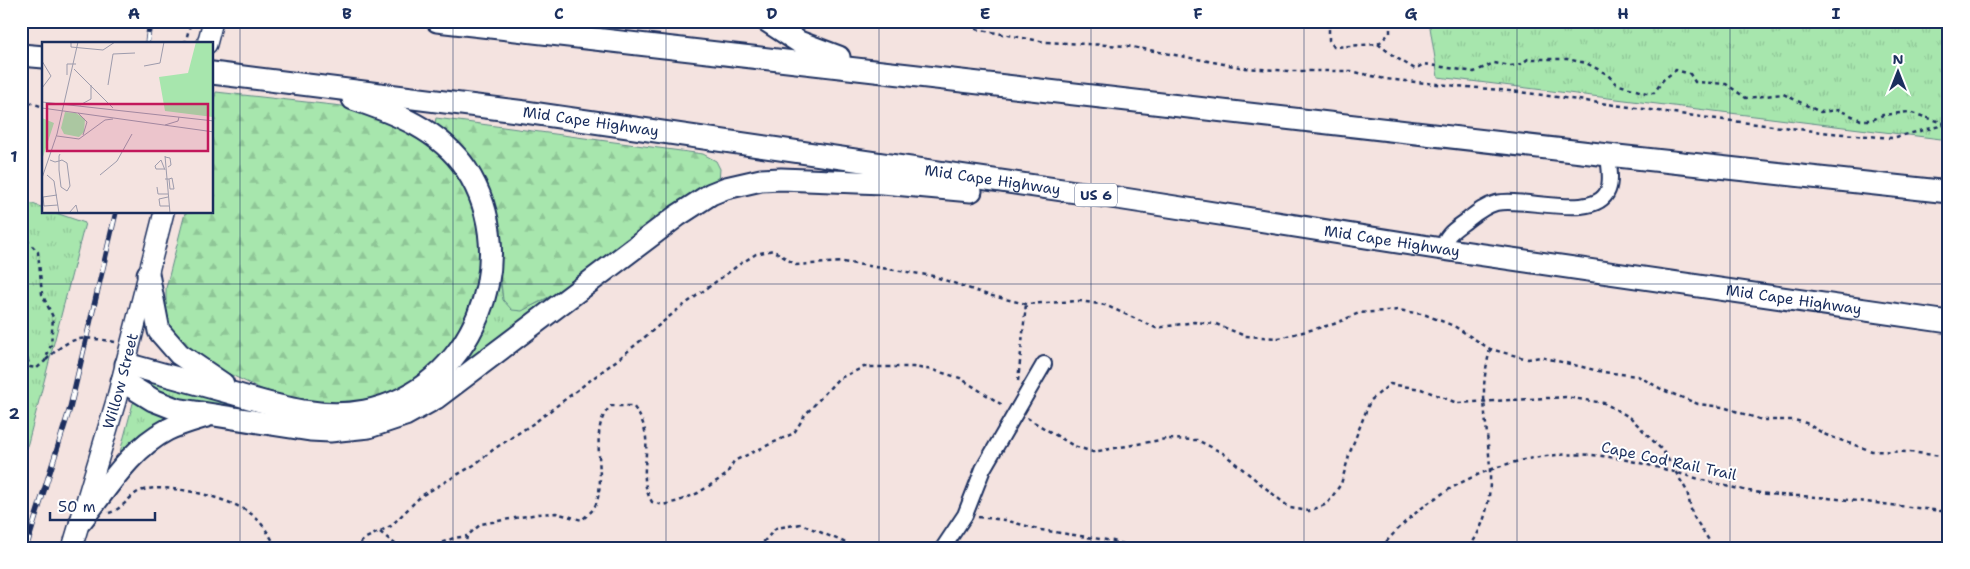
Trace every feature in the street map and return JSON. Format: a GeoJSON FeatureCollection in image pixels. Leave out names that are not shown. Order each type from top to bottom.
{"type":"FeatureCollection","features":[{"type":"Feature","properties":{"kind":"highway"},"geometry":{"type":"LineString","coordinates":[[437,21],[882,70],[1608,155],[1949,192]]}},
{"type":"Feature","properties":{"kind":"highway"},"geometry":{"type":"LineString","coordinates":[[767,21],[799,42],[882,70]]}},
{"type":"Feature","properties":{"kind":"highway"},"geometry":{"type":"LineString","coordinates":[[21,55],[42,57]]}},
{"type":"Feature","properties":{"kind":"highway","name":"Mid Cape Highway"},"geometry":{"type":"LineString","coordinates":[[214,73],[535,114],[1124,200],[1442,249],[1949,322]]}},
{"type":"Feature","properties":{"kind":"highway"},"geometry":{"type":"LineString","coordinates":[[126,363],[304,413],[319,414],[367,411],[401,399],[433,378],[457,352],[476,322],[488,286],[490,252],[486,218],[474,184],[455,156],[430,134],[400,116],[307,84]]}},
{"type":"Feature","properties":{"kind":"highway"},"geometry":{"type":"LineString","coordinates":[[126,363],[164,405],[207,416],[296,428],[330,431],[369,426],[405,415],[450,388],[696,203],[726,188],[744,183],[781,179],[843,181],[1124,200]]}},
{"type":"Feature","properties":{"kind":"highway"},"geometry":{"type":"LineString","coordinates":[[148,274],[159,331],[168,343],[189,362],[242,396]]}},
{"type":"Feature","properties":{"kind":"highway"},"geometry":{"type":"LineString","coordinates":[[81,521],[124,466],[154,439],[166,430],[207,416]]}},
{"type":"Feature","properties":{"kind":"main road"},"geometry":{"type":"LineString","coordinates":[[208,42],[213,21]]}},
{"type":"Feature","properties":{"kind":"main road","name":"Willow Street"},"geometry":{"type":"LineString","coordinates":[[72,548],[126,363],[163,214]]}},
{"type":"Feature","properties":{"kind":"lane"},"geometry":{"type":"LineString","coordinates":[[1442,249],[1445,239],[1451,231],[1483,208],[1495,204],[1519,201],[1564,206],[1586,206],[1598,202],[1609,188],[1608,155]]}},
{"type":"Feature","properties":{"kind":"lane"},"geometry":{"type":"LineString","coordinates":[[943,548],[965,515],[983,469],[1044,364]]}},
{"type":"Feature","properties":{"kind":"path"},"geometry":{"type":"LineString","coordinates":[[186,42],[191,21]]}},
{"type":"Feature","properties":{"kind":"path"},"geometry":{"type":"LineString","coordinates":[[962,21],[976,29],[1045,42],[1127,46],[1245,68],[1290,71],[1351,71],[1385,79],[1520,92],[1831,133],[1892,138],[1948,124]]}},
{"type":"Feature","properties":{"kind":"path"},"geometry":{"type":"LineString","coordinates":[[1329,21],[1329,40],[1334,47],[1378,44],[1390,33],[1390,21]]}},
{"type":"Feature","properties":{"kind":"path"},"geometry":{"type":"LineString","coordinates":[[1378,44],[1395,58],[1415,69],[1424,64],[1474,72],[1494,63],[1511,66],[1521,64],[1528,59],[1567,59],[1586,63],[1607,74],[1616,84],[1646,93],[1654,92],[1660,87],[1663,80],[1676,70],[1690,74],[1695,82],[1726,84],[1746,98],[1783,94],[1820,112],[1839,110],[1861,120],[1872,120],[1883,115],[1908,112],[1948,124]]}},
{"type":"Feature","properties":{"kind":"path"},"geometry":{"type":"LineString","coordinates":[[21,100],[42,106]]}},
{"type":"Feature","properties":{"kind":"path"},"geometry":{"type":"LineString","coordinates":[[21,234],[38,252],[42,294],[53,317],[51,345],[45,362]]}},
{"type":"Feature","properties":{"kind":"path"},"geometry":{"type":"LineString","coordinates":[[354,548],[391,526],[421,496],[474,465],[494,449],[534,423],[621,357],[676,310],[756,254],[773,250],[796,265],[844,262],[933,276],[988,296],[1026,304],[1088,302],[1105,304],[1156,328],[1194,322],[1216,324],[1245,336],[1279,338],[1334,324],[1359,313],[1399,310],[1426,315],[1454,326],[1490,349],[1528,359],[1541,357],[1603,372],[1638,376],[1663,390],[1698,404],[1723,407],[1762,420],[1794,420],[1826,435],[1872,451],[1917,452],[1949,457]]}},
{"type":"Feature","properties":{"kind":"path"},"geometry":{"type":"LineString","coordinates":[[1016,410],[1018,370],[1026,304]]}},
{"type":"Feature","properties":{"kind":"path"},"geometry":{"type":"LineString","coordinates":[[21,340],[30,368],[36,368],[54,352],[76,339],[88,337],[126,363]]}},
{"type":"Feature","properties":{"kind":"path"},"geometry":{"type":"LineString","coordinates":[[1469,548],[1476,538],[1485,511],[1491,470],[1484,374],[1490,349]]}},
{"type":"Feature","properties":{"kind":"path"},"geometry":{"type":"LineString","coordinates":[[428,548],[454,538],[467,536],[481,524],[538,514],[556,513],[582,520],[595,507],[600,487],[599,430],[603,414],[611,406],[633,406],[640,415],[647,432],[646,492],[652,502],[663,505],[698,493],[726,475],[734,461],[794,432],[805,415],[838,379],[864,367],[933,370],[960,378],[1074,446],[1093,452],[1166,439],[1197,440],[1222,454],[1290,508],[1309,511],[1327,504],[1341,484],[1350,452],[1370,401],[1390,384],[1421,389],[1457,403],[1485,400],[1566,398],[1604,403],[1630,418],[1663,451],[1687,491],[1692,514],[1714,548]]}},
{"type":"Feature","properties":{"kind":"path","name":"Cape Cod Rail Trail"},"geometry":{"type":"LineString","coordinates":[[1381,548],[1400,525],[1422,506],[1446,490],[1491,470],[1520,460],[1560,454],[1603,456],[1768,494],[1949,512]]}},
{"type":"Feature","properties":{"kind":"path"},"geometry":{"type":"LineString","coordinates":[[106,514],[129,501],[138,491],[153,488],[186,490],[230,501],[243,508],[257,518],[277,548]]}},
{"type":"Feature","properties":{"kind":"path"},"geometry":{"type":"LineString","coordinates":[[965,515],[1006,520],[1041,530],[1113,541],[1138,548]]}},
{"type":"Feature","properties":{"kind":"path"},"geometry":{"type":"LineString","coordinates":[[758,548],[776,528],[801,524],[858,548]]}},
{"type":"Feature","properties":{"kind":"path"},"geometry":{"type":"LineString","coordinates":[[380,532],[400,548]]}},
{"type":"Feature","properties":{"kind":"path"},"geometry":{"type":"LineString","coordinates":[[465,548],[467,536]]}},
{"type":"Feature","properties":{"kind":"green space"},"geometry":{"type":"Polygon","coordinates":[[[1429,21],[1949,21],[1949,140],[1438,77],[1429,21]]]}},
{"type":"Feature","properties":{"kind":"green space"},"geometry":{"type":"Polygon","coordinates":[[[216,92],[351,107],[409,130],[433,147],[451,165],[464,183],[473,205],[481,247],[475,303],[458,337],[426,374],[376,401],[326,408],[276,396],[202,361],[170,331],[166,316],[166,288],[185,214],[214,214],[214,98],[216,92]]]}},
{"type":"Feature","properties":{"kind":"green space"},"geometry":{"type":"Polygon","coordinates":[[[436,118],[703,154],[716,161],[720,169],[719,182],[664,214],[560,291],[522,311],[512,310],[503,300],[499,265],[435,123],[436,118]]]}},
{"type":"Feature","properties":{"kind":"green space"},"geometry":{"type":"Polygon","coordinates":[[[21,200],[42,207],[42,214],[59,214],[85,223],[28,443],[21,462],[21,200]]]}},
{"type":"Feature","properties":{"kind":"green space"},"geometry":{"type":"Polygon","coordinates":[[[499,265],[503,297],[508,305],[514,309],[523,309],[560,291],[559,294],[436,390],[414,404],[392,414],[350,423],[329,424],[284,420],[172,403],[159,397],[141,383],[142,379],[149,379],[280,415],[311,421],[347,422],[372,417],[396,409],[419,397],[458,364],[473,344],[485,321],[499,265]]]}},
{"type":"Feature","properties":{"kind":"green space"},"geometry":{"type":"Polygon","coordinates":[[[135,402],[171,417],[119,456],[133,403],[135,402]]]}},
{"type":"Feature","properties":{"kind":"railway"},"geometry":{"type":"LineString","coordinates":[[147,42],[150,21]]}},
{"type":"Feature","properties":{"kind":"railway"},"geometry":{"type":"LineString","coordinates":[[26,548],[70,408],[116,214]]}}]}
